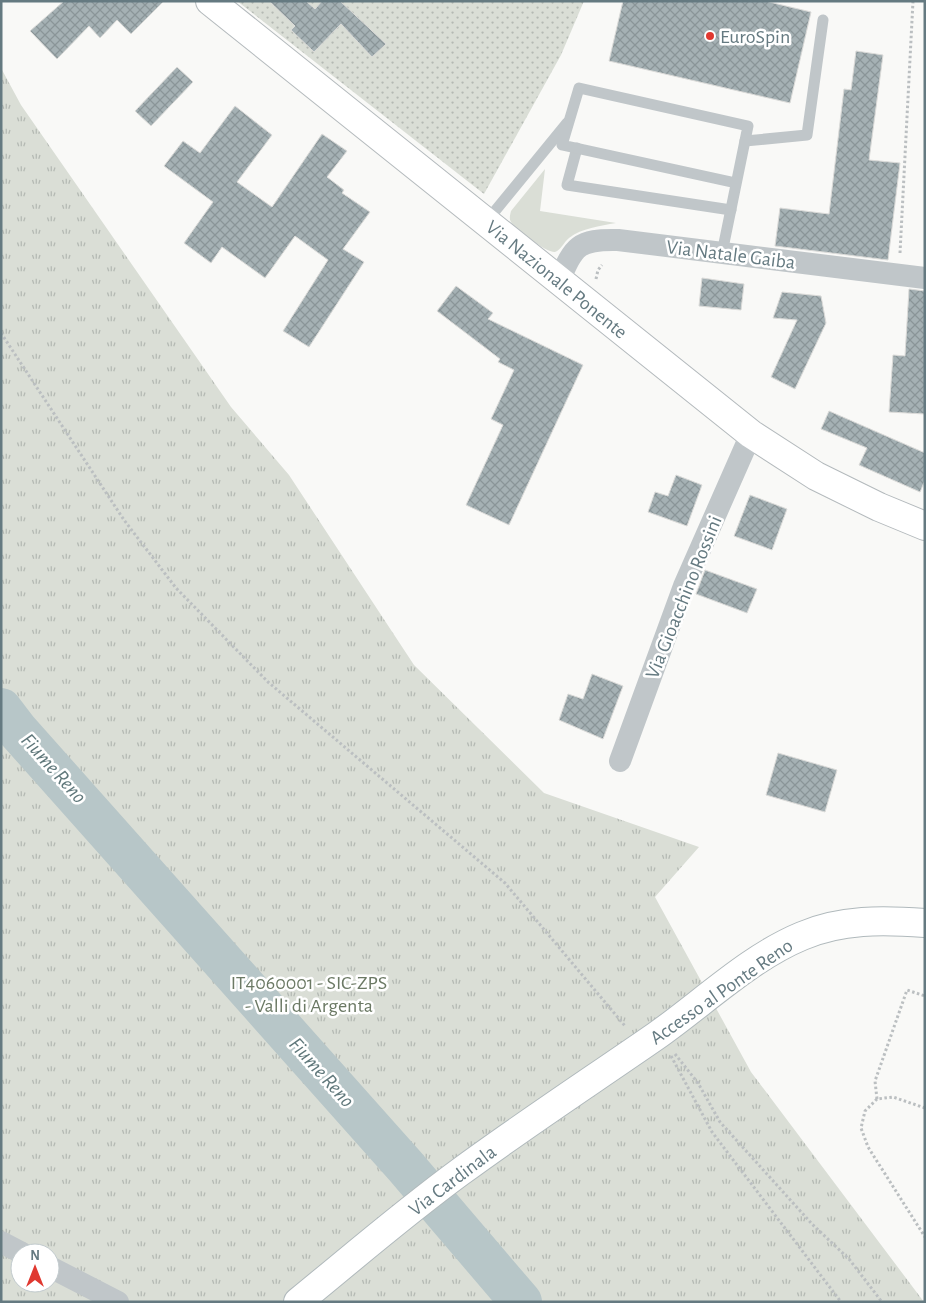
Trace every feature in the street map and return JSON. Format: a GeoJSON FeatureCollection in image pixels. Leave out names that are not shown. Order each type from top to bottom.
{"type":"FeatureCollection","features":[{"type":"Feature","properties":{"kind":"main road","name":"Via Nazionale Ponente"},"geometry":{"type":"LineString","coordinates":[[210,1],[751,434],[816,476],[879,507],[925,526]]}},
{"type":"Feature","properties":{"kind":"main road","name":"Accesso al Ponte Reno"},"geometry":{"type":"LineString","coordinates":[[611,1067],[743,971],[771,952],[802,936],[828,927],[856,922],[886,920],[925,923]]}},
{"type":"Feature","properties":{"kind":"main road","name":"Via Cardinala"},"geometry":{"type":"LineString","coordinates":[[298,1302],[461,1172],[611,1067]]}},
{"type":"Feature","properties":{"kind":"street","name":"Via Natale Gaiba"},"geometry":{"type":"LineString","coordinates":[[559,281],[570,255],[575,249],[595,240],[618,240],[925,278]]}},
{"type":"Feature","properties":{"kind":"street","name":"Via Gioacchino Rossini"},"geometry":{"type":"LineString","coordinates":[[620,761],[684,586],[751,434]]}},
{"type":"Feature","properties":{"kind":"street"},"geometry":{"type":"LineString","coordinates":[[60,1272],[118,1302]]}},
{"type":"Feature","properties":{"kind":"lane"},"geometry":{"type":"LineString","coordinates":[[745,141],[806,135],[823,20]]}},
{"type":"Feature","properties":{"kind":"lane"},"geometry":{"type":"LineString","coordinates":[[722,253],[748,126],[579,88],[562,145],[736,183]]}},
{"type":"Feature","properties":{"kind":"lane"},"geometry":{"type":"LineString","coordinates":[[486,222],[570,119]]}},
{"type":"Feature","properties":{"kind":"lane"},"geometry":{"type":"LineString","coordinates":[[577,148],[567,185],[731,210]]}},
{"type":"Feature","properties":{"kind":"path"},"geometry":{"type":"LineString","coordinates":[[899,275],[913,1]]}},
{"type":"Feature","properties":{"kind":"path"},"geometry":{"type":"LineString","coordinates":[[1,333],[124,520],[176,588],[268,682],[505,883],[650,1040],[698,1084],[720,1122],[812,1224],[849,1258],[882,1302]]}},
{"type":"Feature","properties":{"kind":"path"},"geometry":{"type":"LineString","coordinates":[[877,1099],[875,1081],[907,990],[925,996]]}},
{"type":"Feature","properties":{"kind":"path"},"geometry":{"type":"LineString","coordinates":[[650,1040],[712,1132],[841,1302]]}},
{"type":"Feature","properties":{"kind":"path"},"geometry":{"type":"LineString","coordinates":[[925,1108],[893,1098],[877,1099],[865,1111],[862,1128],[868,1147],[925,1237]]}},
{"type":"Feature","properties":{"kind":"green space"},"geometry":{"type":"Polygon","coordinates":[[[237,1],[584,1],[561,55],[484,194],[237,1]]]}},
{"type":"Feature","properties":{"kind":"green space","name":"IT4060001 - SIC-ZPS - Valli di Argenta"},"geometry":{"type":"Polygon","coordinates":[[[1,68],[21,105],[231,407],[289,475],[414,665],[544,793],[699,847],[655,897],[751,1072],[924,1302],[1,1302],[1,68]]]}},
{"type":"Feature","properties":{"kind":"green space"},"geometry":{"type":"Polygon","coordinates":[[[545,169],[540,211],[616,223],[580,232],[569,238],[555,252],[545,249],[525,235],[511,222],[511,211],[545,169]]]}},
{"type":"Feature","properties":{"kind":"building"},"geometry":{"type":"Polygon","coordinates":[[[64,1],[164,1],[131,34],[117,20],[100,38],[89,26],[57,59],[30,31],[64,1]]]}},
{"type":"Feature","properties":{"kind":"building"},"geometry":{"type":"Polygon","coordinates":[[[269,1],[306,1],[315,9],[322,1],[340,1],[386,44],[372,57],[341,24],[314,52],[291,30],[295,26],[269,1]]]}},
{"type":"Feature","properties":{"kind":"building","name":"EuroSpin"},"geometry":{"type":"Polygon","coordinates":[[[623,1],[765,1],[811,12],[790,103],[609,61],[623,1]]]}},
{"type":"Feature","properties":{"kind":"building"},"geometry":{"type":"Polygon","coordinates":[[[856,51],[883,55],[869,160],[900,163],[888,260],[775,246],[780,208],[829,214],[844,89],[851,90],[856,51]]]}},
{"type":"Feature","properties":{"kind":"building"},"geometry":{"type":"Polygon","coordinates":[[[177,67],[193,82],[151,126],[135,111],[177,67]]]}},
{"type":"Feature","properties":{"kind":"building"},"geometry":{"type":"Polygon","coordinates":[[[235,106],[272,135],[237,182],[272,207],[322,134],[347,151],[327,177],[344,190],[342,193],[370,212],[343,249],[364,262],[309,347],[283,331],[328,260],[295,236],[265,278],[222,247],[211,263],[184,243],[213,202],[164,166],[183,141],[200,153],[235,106]]]}},
{"type":"Feature","properties":{"kind":"building"},"geometry":{"type":"Polygon","coordinates":[[[702,278],[744,284],[741,310],[699,306],[702,278]]]}},
{"type":"Feature","properties":{"kind":"building"},"geometry":{"type":"Polygon","coordinates":[[[456,286],[493,313],[488,319],[583,365],[509,525],[466,505],[503,425],[491,419],[514,370],[498,362],[500,359],[437,311],[456,286]]]}},
{"type":"Feature","properties":{"kind":"building"},"geometry":{"type":"Polygon","coordinates":[[[909,289],[925,291],[925,414],[889,412],[893,355],[905,356],[909,289]]]}},
{"type":"Feature","properties":{"kind":"building"},"geometry":{"type":"Polygon","coordinates":[[[782,292],[821,296],[826,323],[795,389],[771,377],[797,320],[773,318],[782,292]]]}},
{"type":"Feature","properties":{"kind":"building"},"geometry":{"type":"Polygon","coordinates":[[[829,411],[925,453],[925,480],[920,492],[859,465],[867,448],[821,429],[829,411]]]}},
{"type":"Feature","properties":{"kind":"building"},"geometry":{"type":"Polygon","coordinates":[[[676,475],[702,485],[687,526],[648,512],[655,492],[668,496],[676,475]]]}},
{"type":"Feature","properties":{"kind":"building"},"geometry":{"type":"Polygon","coordinates":[[[750,495],[787,509],[772,550],[734,536],[750,495]]]}},
{"type":"Feature","properties":{"kind":"building"},"geometry":{"type":"Polygon","coordinates":[[[705,570],[757,589],[747,613],[696,594],[705,570]]]}},
{"type":"Feature","properties":{"kind":"building"},"geometry":{"type":"Polygon","coordinates":[[[592,674],[623,686],[603,739],[559,720],[568,694],[583,699],[592,674]]]}},
{"type":"Feature","properties":{"kind":"building"},"geometry":{"type":"Polygon","coordinates":[[[778,753],[837,770],[825,812],[766,795],[778,753]]]}},
{"type":"Feature","properties":{"kind":"waterway","name":"Fiume Reno"},"geometry":{"type":"LineString","coordinates":[[1,709],[17,730],[405,1166],[521,1302]]}},
{"type":"Feature","properties":{"kind":"place","name":"EuroSpin"},"geometry":{"type":"Point","coordinates":[710,36]}}]}
